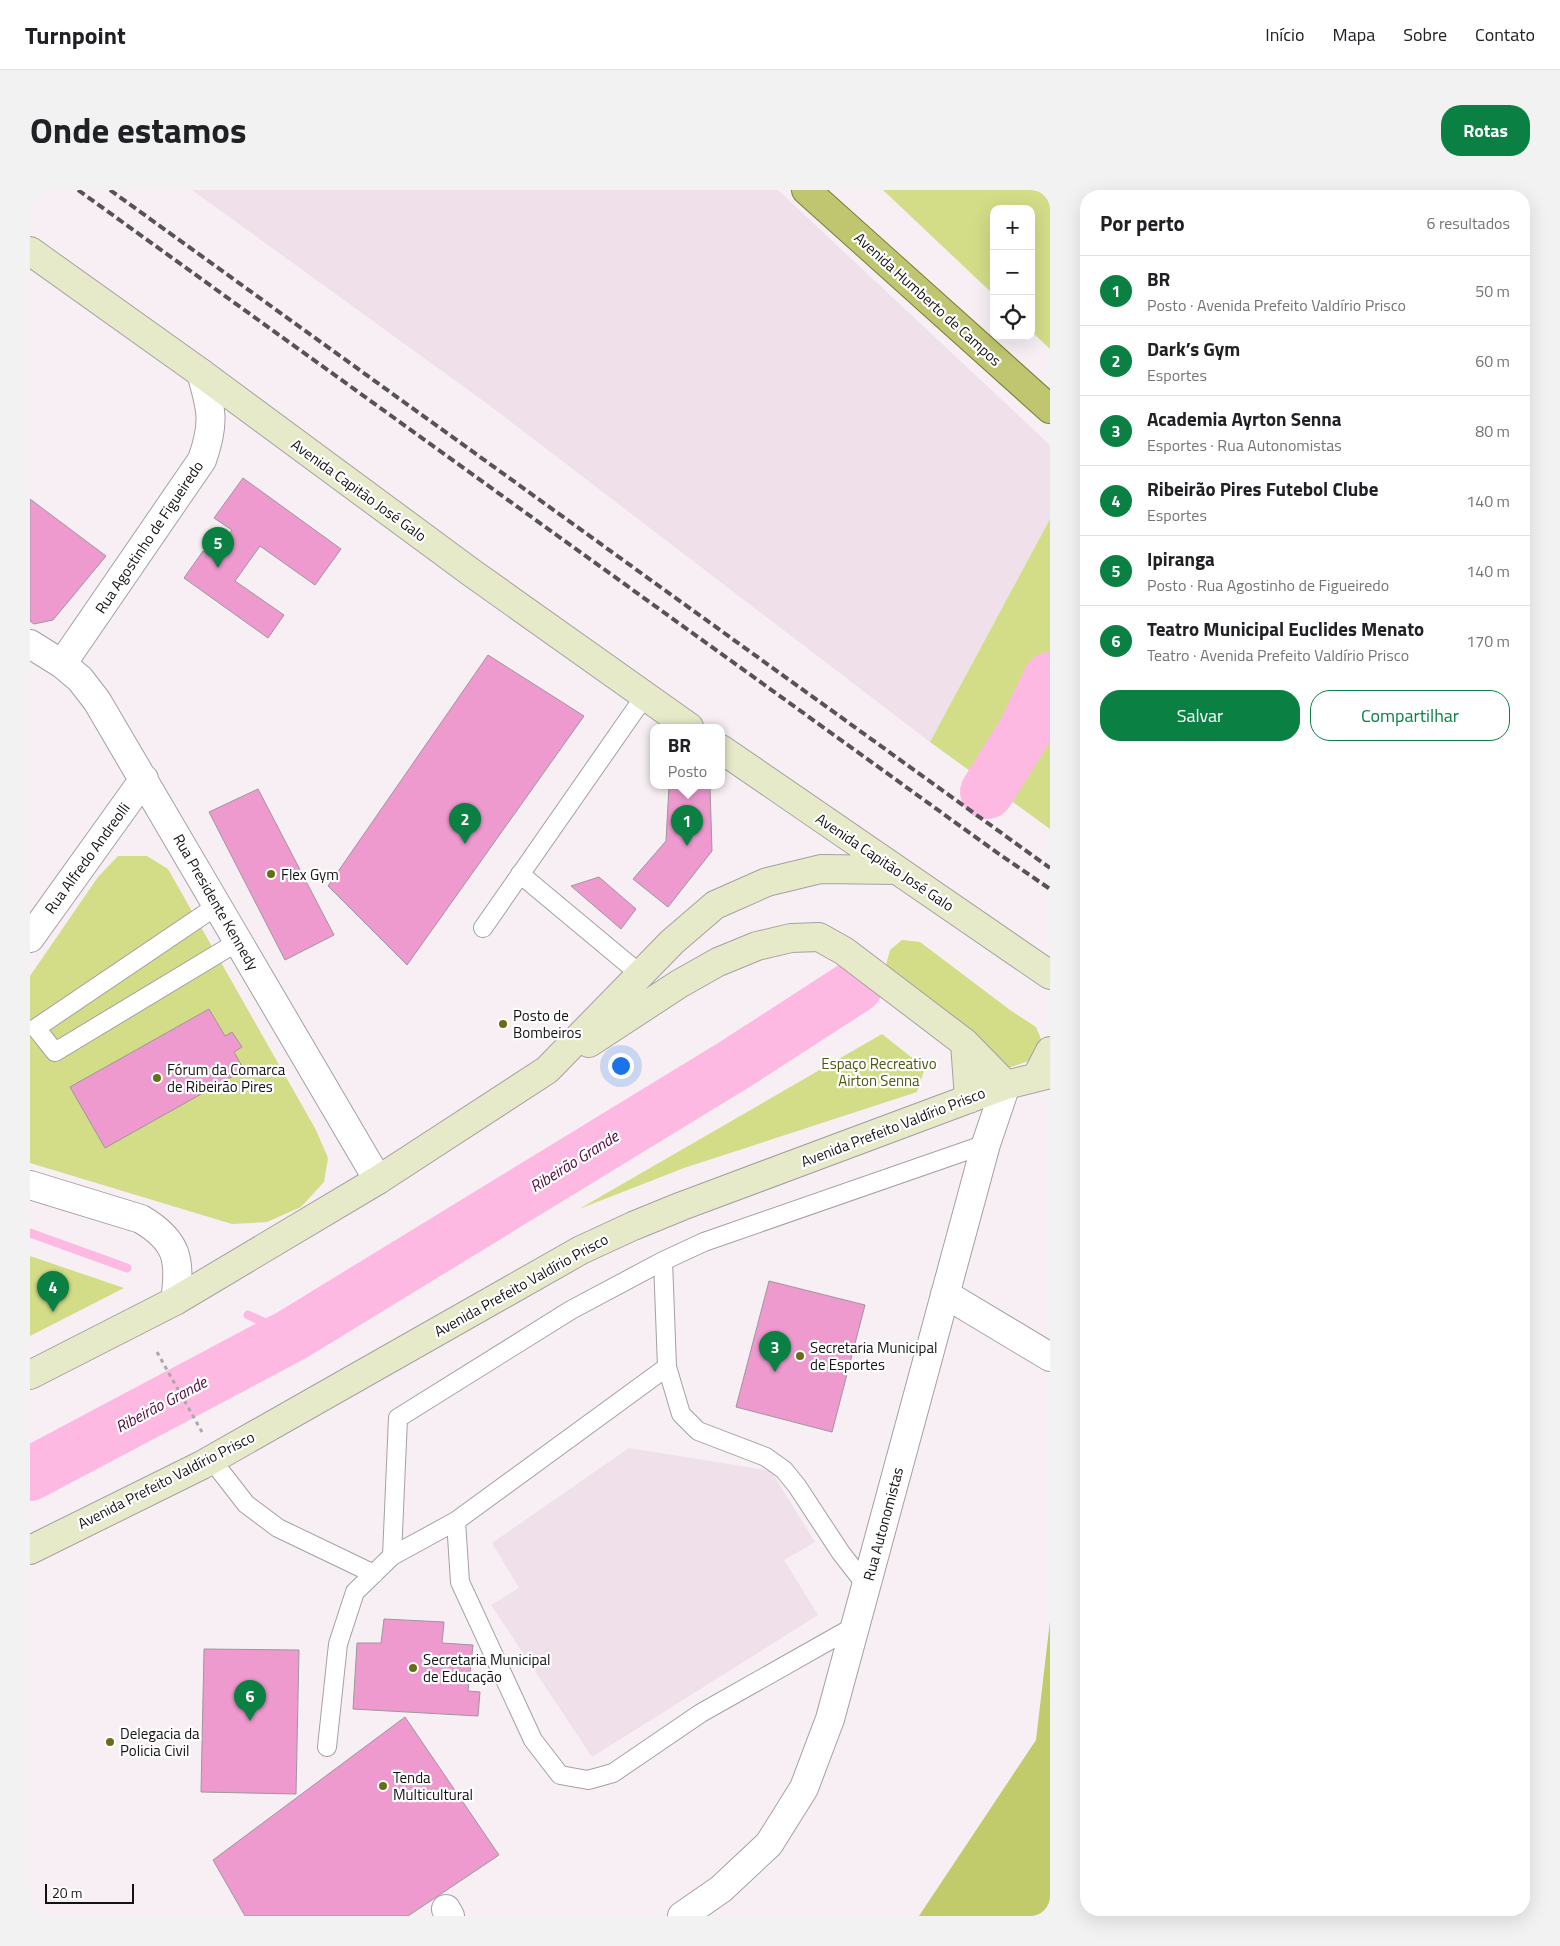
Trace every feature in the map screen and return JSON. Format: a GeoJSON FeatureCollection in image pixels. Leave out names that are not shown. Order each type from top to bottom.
{"type":"FeatureCollection","features":[{"type":"Feature","properties":{"kind":"highway","name":"Avenida Humberto de Campos"},"geometry":{"type":"LineString","coordinates":[[806,190],[1050,409]]}},
{"type":"Feature","properties":{"kind":"main road","name":"Avenida Capitão José Galo"},"geometry":{"type":"LineString","coordinates":[[30,251],[201,373],[472,574],[684,724]]}},
{"type":"Feature","properties":{"kind":"main road","name":"Avenida Capitão José Galo"},"geometry":{"type":"LineString","coordinates":[[725,752],[1050,974]]}},
{"type":"Feature","properties":{"kind":"main road"},"geometry":{"type":"LineString","coordinates":[[547,1070],[672,942],[715,905],[767,882],[822,869],[896,870]]}},
{"type":"Feature","properties":{"kind":"main road"},"geometry":{"type":"LineString","coordinates":[[30,1375],[175,1301],[378,1180],[679,984],[718,962],[757,946],[791,938],[818,937],[844,951],[965,1043],[1006,1085]]}},
{"type":"Feature","properties":{"kind":"main road"},"geometry":{"type":"LineString","coordinates":[[965,1043],[969,1099]]}},
{"type":"Feature","properties":{"kind":"main road"},"geometry":{"type":"LineString","coordinates":[[1044,1075],[1050,1051]]}},
{"type":"Feature","properties":{"kind":"main road","name":"Avenida Prefeito Valdírio Prisco"},"geometry":{"type":"LineString","coordinates":[[30,1550],[208,1447],[581,1250],[682,1206],[1006,1085],[1044,1075]]}},
{"type":"Feature","properties":{"kind":"street","name":"Rua Agostinho de Figueiredo"},"geometry":{"type":"LineString","coordinates":[[62,664],[202,460],[210,437],[211,415],[201,373]]}},
{"type":"Feature","properties":{"kind":"street","name":"Rua Presidente Kennedy"},"geometry":{"type":"LineString","coordinates":[[30,644],[62,664],[80,679],[97,701],[378,1180]]}},
{"type":"Feature","properties":{"kind":"street","name":"Rua Alfredo Andreolli"},"geometry":{"type":"LineString","coordinates":[[30,938],[144,779]]}},
{"type":"Feature","properties":{"kind":"street","name":"Rua Autonomistas"},"geometry":{"type":"LineString","coordinates":[[682,1916],[721,1889],[768,1844],[804,1788],[830,1719],[986,1144],[1006,1085]]}},
{"type":"Feature","properties":{"kind":"street"},"geometry":{"type":"LineString","coordinates":[[30,1185],[142,1219],[157,1228],[168,1240],[175,1252],[178,1276],[175,1301]]}},
{"type":"Feature","properties":{"kind":"street"},"geometry":{"type":"LineString","coordinates":[[945,1294],[1050,1358]]}},
{"type":"Feature","properties":{"kind":"lane"},"geometry":{"type":"LineString","coordinates":[[483,928],[644,697]]}},
{"type":"Feature","properties":{"kind":"lane"},"geometry":{"type":"LineString","coordinates":[[520,874],[640,974]]}},
{"type":"Feature","properties":{"kind":"lane"},"geometry":{"type":"LineString","coordinates":[[218,905],[36,1028],[55,1052],[239,942]]}},
{"type":"Feature","properties":{"kind":"lane"},"geometry":{"type":"LineString","coordinates":[[392,1556],[398,1418],[571,1310],[663,1261],[704,1242],[986,1144]]}},
{"type":"Feature","properties":{"kind":"lane"},"geometry":{"type":"LineString","coordinates":[[663,1261],[667,1367],[681,1414],[698,1431],[766,1457],[784,1470],[797,1486],[841,1553],[866,1585]]}},
{"type":"Feature","properties":{"kind":"lane"},"geometry":{"type":"LineString","coordinates":[[327,1747],[338,1644],[355,1592],[392,1556],[456,1521],[667,1367]]}},
{"type":"Feature","properties":{"kind":"lane"},"geometry":{"type":"LineString","coordinates":[[208,1447],[246,1504],[278,1528],[374,1574]]}},
{"type":"Feature","properties":{"kind":"lane"},"geometry":{"type":"LineString","coordinates":[[456,1521],[460,1582],[533,1740],[560,1775],[588,1780],[613,1773],[701,1713],[855,1626]]}},
{"type":"Feature","properties":{"kind":"path"},"geometry":{"type":"LineString","coordinates":[[157,1352],[208,1447]]}},
{"type":"Feature","properties":{"kind":"shaded area"},"geometry":{"type":"Polygon","coordinates":[[[192,190],[778,190],[1050,445],[1050,519],[930,742],[489,405],[192,190]]]}},
{"type":"Feature","properties":{"kind":"shaded area"},"geometry":{"type":"Polygon","coordinates":[[[629,1448],[771,1471],[815,1542],[784,1560],[818,1615],[592,1757],[491,1605],[519,1588],[492,1543],[629,1448]]]}},
{"type":"Feature","properties":{"kind":"green space"},"geometry":{"type":"Polygon","coordinates":[[[883,190],[1050,190],[1050,349],[1035,335],[1035,205],[990,205],[990,291],[883,190]]]}},
{"type":"Feature","properties":{"kind":"green space"},"geometry":{"type":"Polygon","coordinates":[[[1050,519],[1050,829],[930,742],[1050,519]]]}},
{"type":"Feature","properties":{"kind":"green space"},"geometry":{"type":"Polygon","coordinates":[[[118,856],[147,856],[168,869],[316,1130],[328,1158],[324,1182],[301,1207],[267,1222],[232,1224],[30,1163],[30,976],[98,877],[118,856]]]}},
{"type":"Feature","properties":{"kind":"green space"},"geometry":{"type":"Polygon","coordinates":[[[902,940],[920,942],[1010,1010],[1036,1027],[1043,1044],[1029,1061],[1008,1068],[900,979],[886,965],[890,950],[902,940]]]}},
{"type":"Feature","properties":{"kind":"green space","name":"Espaço Recreativo Airton Senna"},"geometry":{"type":"Polygon","coordinates":[[[882,1034],[925,1068],[917,1092],[684,1168],[579,1209],[882,1034]]]}},
{"type":"Feature","properties":{"kind":"green space"},"geometry":{"type":"Polygon","coordinates":[[[30,1256],[124,1288],[30,1336],[30,1256]]]}},
{"type":"Feature","properties":{"kind":"green space"},"geometry":{"type":"Polygon","coordinates":[[[1050,1621],[1050,1916],[919,1916],[1036,1740],[1050,1621]]]}},
{"type":"Feature","properties":{"kind":"building"},"geometry":{"type":"Polygon","coordinates":[[[243,478],[341,549],[315,585],[260,546],[235,581],[284,615],[268,638],[184,578],[203,551],[212,557],[232,530],[214,518],[243,478]]]}},
{"type":"Feature","properties":{"kind":"building"},"geometry":{"type":"Polygon","coordinates":[[[30,499],[106,556],[53,620],[34,624],[30,621],[30,499]]]}},
{"type":"Feature","properties":{"kind":"building"},"geometry":{"type":"Polygon","coordinates":[[[488,655],[584,716],[407,965],[328,886],[488,655]]]}},
{"type":"Feature","properties":{"kind":"building","name":"Flex Gym"},"geometry":{"type":"Polygon","coordinates":[[[258,789],[334,935],[285,960],[209,812],[258,789]]]}},
{"type":"Feature","properties":{"kind":"building"},"geometry":{"type":"Polygon","coordinates":[[[669,789],[710,789],[712,851],[668,907],[633,879],[666,841],[669,789]]]}},
{"type":"Feature","properties":{"kind":"building"},"geometry":{"type":"Polygon","coordinates":[[[599,877],[636,909],[621,929],[571,886],[599,877]]]}},
{"type":"Feature","properties":{"kind":"building","name":"Fórum da Comarca de Ribeirão Pires"},"geometry":{"type":"Polygon","coordinates":[[[209,1009],[225,1036],[232,1032],[242,1047],[234,1052],[244,1070],[105,1148],[70,1087],[209,1009]]]}},
{"type":"Feature","properties":{"kind":"building","name":"Secretaria Municipal de Esportes"},"geometry":{"type":"Polygon","coordinates":[[[769,1281],[865,1305],[832,1432],[736,1407],[769,1281]]]}},
{"type":"Feature","properties":{"kind":"building","name":"Secretaria Municipal de Educação"},"geometry":{"type":"Polygon","coordinates":[[[384,1619],[444,1622],[442,1643],[473,1645],[468,1691],[480,1692],[478,1716],[353,1709],[357,1643],[381,1643],[384,1619]]]}},
{"type":"Feature","properties":{"kind":"building"},"geometry":{"type":"Polygon","coordinates":[[[204,1649],[299,1650],[296,1794],[201,1792],[204,1649]]]}},
{"type":"Feature","properties":{"kind":"building","name":"Tenda Multicultural"},"geometry":{"type":"Polygon","coordinates":[[[405,1717],[499,1855],[408,1916],[245,1916],[213,1860],[405,1717]]]}},
{"type":"Feature","properties":{"kind":"waterway","name":"Ribeirão Grande"},"geometry":{"type":"LineString","coordinates":[[987,792],[1025,731],[1050,679]]}},
{"type":"Feature","properties":{"kind":"waterway","name":"Ribeirão Grande"},"geometry":{"type":"LineString","coordinates":[[30,1474],[292,1335],[737,1063],[856,986]]}},
{"type":"Feature","properties":{"kind":"waterway","name":"Ribeirão Grande"},"geometry":{"type":"LineString","coordinates":[[30,1233],[127,1268]]}},
{"type":"Feature","properties":{"kind":"waterway","name":"Ribeirão Grande"},"geometry":{"type":"LineString","coordinates":[[248,1315],[292,1335]]}},
{"type":"Feature","properties":{"kind":"railway"},"geometry":{"type":"LineString","coordinates":[[78,190],[1050,889]]}},
{"type":"Feature","properties":{"kind":"railway"},"geometry":{"type":"LineString","coordinates":[[110,190],[1050,868]]}},
{"type":"Feature","properties":{"kind":"place","name":"Ipiranga"},"geometry":{"type":"Point","coordinates":[218,568]}},
{"type":"Feature","properties":{"kind":"place","name":"Dark’s Gym"},"geometry":{"type":"Point","coordinates":[465,844]}},
{"type":"Feature","properties":{"kind":"place","name":"BR"},"geometry":{"type":"Point","coordinates":[687,846]}},
{"type":"Feature","properties":{"kind":"place","name":"Flex Gym"},"geometry":{"type":"Point","coordinates":[271,874]}},
{"type":"Feature","properties":{"kind":"place","name":"Posto de Bombeiros"},"geometry":{"type":"Point","coordinates":[503,1024]}},
{"type":"Feature","properties":{"kind":"place","name":"Fórum da Comarca de Ribeirão Pires"},"geometry":{"type":"Point","coordinates":[157,1078]}},
{"type":"Feature","properties":{"kind":"place","name":"Ribeirão Pires Futebol Clube"},"geometry":{"type":"Point","coordinates":[53,1312]}},
{"type":"Feature","properties":{"kind":"place","name":"Secretaria Municipal de Esportes"},"geometry":{"type":"Point","coordinates":[800,1356]}},
{"type":"Feature","properties":{"kind":"place","name":"Academia Ayrton Senna"},"geometry":{"type":"Point","coordinates":[775,1372]}},
{"type":"Feature","properties":{"kind":"place","name":"Secretaria Municipal de Educação"},"geometry":{"type":"Point","coordinates":[413,1668]}},
{"type":"Feature","properties":{"kind":"place","name":"Teatro Municipal Euclides Menato"},"geometry":{"type":"Point","coordinates":[250,1721]}},
{"type":"Feature","properties":{"kind":"place","name":"Delegacia da Policia Civil"},"geometry":{"type":"Point","coordinates":[110,1742]}},
{"type":"Feature","properties":{"kind":"place","name":"Tenda Multicultural"},"geometry":{"type":"Point","coordinates":[383,1786]}}]}
